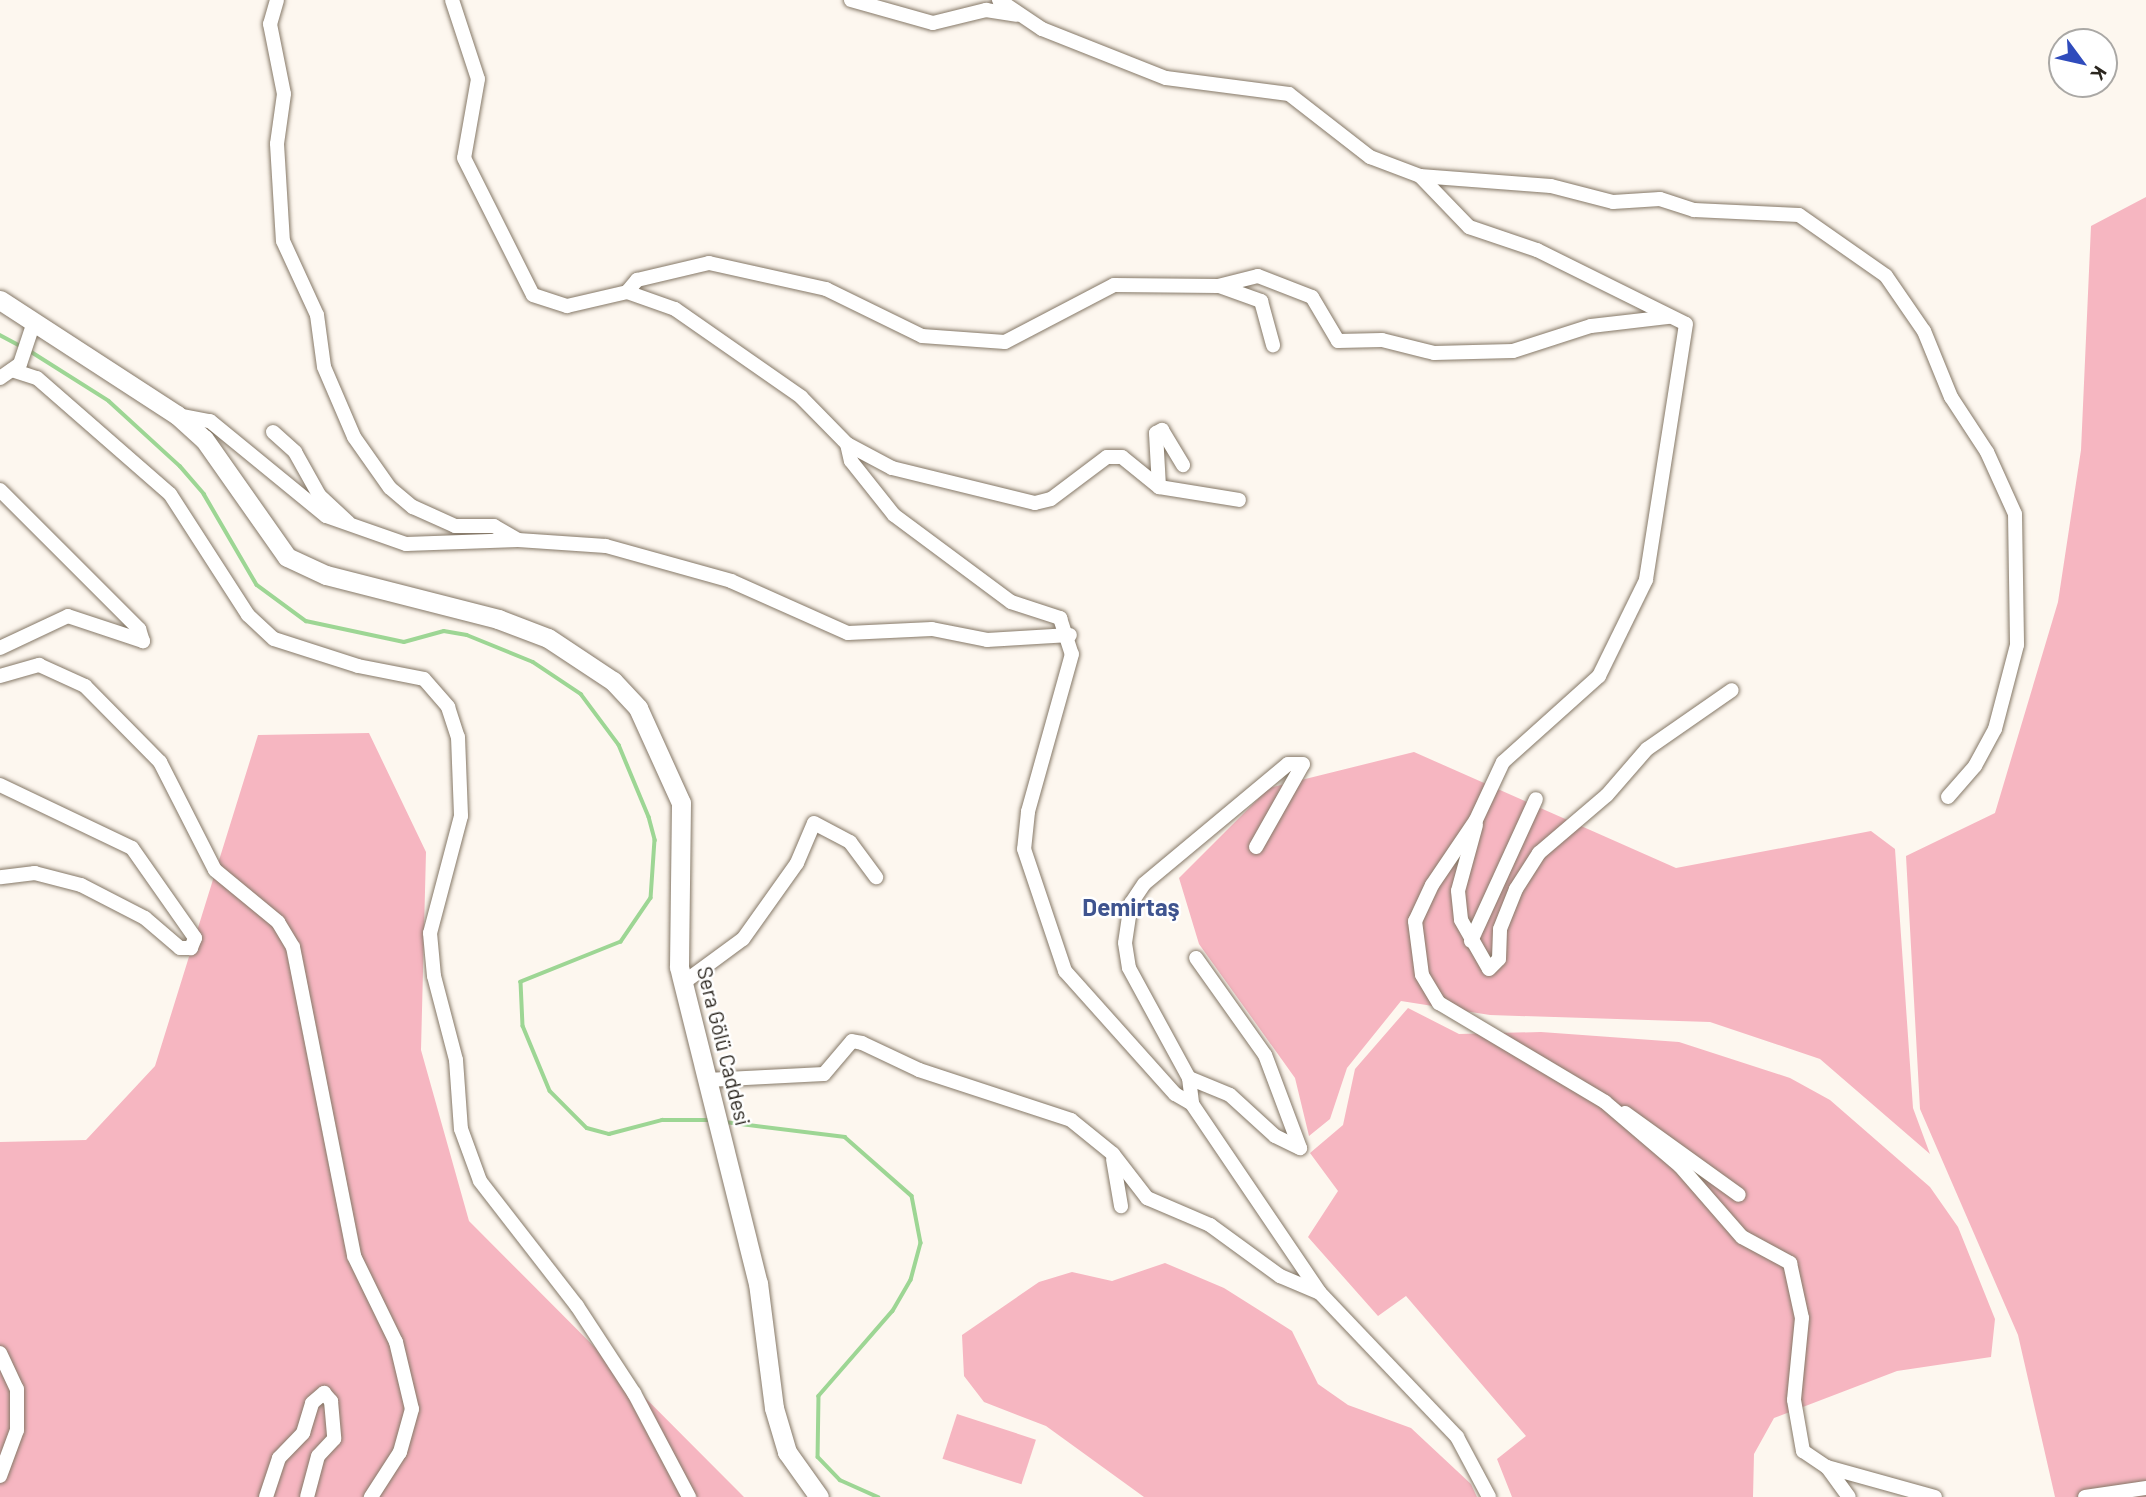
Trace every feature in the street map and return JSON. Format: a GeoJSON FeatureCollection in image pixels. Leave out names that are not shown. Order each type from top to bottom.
{"type":"FeatureCollection","features":[{"type":"Feature","properties":{"kind":"main road","name":"Sera Gölü Caddesi"},"geometry":{"type":"LineString","coordinates":[[0,300],[34,330],[177,415],[204,439],[273,545],[300,565],[548,638],[613,681],[638,708],[681,803],[683,983],[715,1111],[730,1156],[758,1283],[774,1408],[787,1452],[819,1497]]}},
{"type":"Feature","properties":{"kind":"street"},"geometry":{"type":"LineString","coordinates":[[277,0],[270,24],[284,94],[277,144],[283,241],[317,315],[324,367],[354,437],[390,488],[413,507],[455,526],[494,526],[518,540]]}},
{"type":"Feature","properties":{"kind":"street"},"geometry":{"type":"LineString","coordinates":[[446,0],[453,7],[478,79],[464,158],[523,282],[533,295],[567,306],[627,292],[637,281],[709,263],[826,289],[922,336],[1005,342],[1114,285],[1218,286],[1258,276],[1282,281],[1312,297],[1338,341],[1382,340],[1434,353],[1513,351],[1591,326],[1677,316]]}},
{"type":"Feature","properties":{"kind":"street"},"geometry":{"type":"LineString","coordinates":[[851,0],[933,23],[986,10],[1021,15]]}},
{"type":"Feature","properties":{"kind":"street"},"geometry":{"type":"LineString","coordinates":[[999,0],[1021,15],[1166,78],[1289,94],[1370,157],[1420,176],[1551,186],[1613,202],[1660,200],[1694,210],[1800,215],[1886,276],[1924,331],[1951,397],[1987,452],[2015,514],[2017,645],[1983,754],[1948,797]]}},
{"type":"Feature","properties":{"kind":"street"},"geometry":{"type":"LineString","coordinates":[[1420,176],[1469,227],[1537,250],[1677,316],[1686,334],[1646,580],[1599,676],[1503,762],[1476,820],[1415,920],[1422,975],[1439,1003],[1670,1139],[1739,1195]]}},
{"type":"Feature","properties":{"kind":"street"},"geometry":{"type":"LineString","coordinates":[[1218,286],[1261,301],[1273,345]]}},
{"type":"Feature","properties":{"kind":"street"},"geometry":{"type":"LineString","coordinates":[[627,292],[701,325],[801,397],[847,444],[892,468],[1035,503],[1051,499],[1107,457],[1122,457],[1159,487],[1239,500]]}},
{"type":"Feature","properties":{"kind":"street"},"geometry":{"type":"LineString","coordinates":[[34,330],[10,371],[37,378],[170,494],[248,615],[274,639],[344,663],[424,679],[448,707],[458,737],[461,816],[430,933],[434,976],[456,1060],[461,1129],[480,1181],[577,1306],[689,1497]]}},
{"type":"Feature","properties":{"kind":"street"},"geometry":{"type":"LineString","coordinates":[[177,415],[210,421],[263,460],[300,500],[359,532],[406,544],[518,540],[631,553],[731,582],[849,633],[932,629],[987,640],[1070,635]]}},
{"type":"Feature","properties":{"kind":"street"},"geometry":{"type":"LineString","coordinates":[[1159,487],[1156,433],[1162,430],[1183,465]]}},
{"type":"Feature","properties":{"kind":"street"},"geometry":{"type":"LineString","coordinates":[[273,432],[295,452],[319,495],[359,532]]}},
{"type":"Feature","properties":{"kind":"street"},"geometry":{"type":"LineString","coordinates":[[847,444],[851,461],[894,515],[1011,602],[1060,618],[1070,635],[1072,654],[1028,812],[1024,849],[1065,971],[1175,1094],[1192,1104],[1320,1293],[1457,1437],[1489,1497]]}},
{"type":"Feature","properties":{"kind":"street"},"geometry":{"type":"LineString","coordinates":[[0,490],[112,600],[143,641],[68,615],[0,648]]}},
{"type":"Feature","properties":{"kind":"street"},"geometry":{"type":"LineString","coordinates":[[0,676],[39,665],[85,686],[160,762],[215,870],[278,922],[293,947],[354,1256],[396,1342],[411,1409],[400,1452],[371,1497]]}},
{"type":"Feature","properties":{"kind":"street"},"geometry":{"type":"LineString","coordinates":[[1476,820],[1458,891],[1471,941],[1489,969],[1499,959],[1500,929],[1516,889],[1539,853],[1607,794],[1647,748],[1732,690]]}},
{"type":"Feature","properties":{"kind":"street"},"geometry":{"type":"LineString","coordinates":[[1192,1104],[1189,1078],[1129,968],[1125,943],[1131,903],[1210,824],[1288,764],[1303,764],[1256,847]]}},
{"type":"Feature","properties":{"kind":"street"},"geometry":{"type":"LineString","coordinates":[[0,785],[132,848],[195,938],[191,948],[180,948],[145,918],[81,885],[35,873],[0,877]]}},
{"type":"Feature","properties":{"kind":"street"},"geometry":{"type":"LineString","coordinates":[[1471,941],[1536,799]]}},
{"type":"Feature","properties":{"kind":"street"},"geometry":{"type":"LineString","coordinates":[[683,983],[743,939],[797,863],[814,823],[850,842],[876,877]]}},
{"type":"Feature","properties":{"kind":"street"},"geometry":{"type":"LineString","coordinates":[[1189,1078],[1230,1096],[1275,1136],[1300,1148],[1265,1055],[1196,958]]}},
{"type":"Feature","properties":{"kind":"street"},"geometry":{"type":"LineString","coordinates":[[707,1080],[824,1074],[852,1041],[919,1070],[1071,1120],[1114,1154],[1147,1198],[1210,1225],[1280,1276],[1320,1293]]}},
{"type":"Feature","properties":{"kind":"street"},"geometry":{"type":"LineString","coordinates":[[1605,1102],[1680,1166],[1742,1237],[1790,1263],[1802,1318],[1795,1433],[1803,1451],[1827,1467],[1935,1497]]}},
{"type":"Feature","properties":{"kind":"street"},"geometry":{"type":"LineString","coordinates":[[1114,1154],[1121,1206]]}},
{"type":"Feature","properties":{"kind":"street"},"geometry":{"type":"LineString","coordinates":[[0,1353],[17,1389],[17,1430],[0,1476]]}},
{"type":"Feature","properties":{"kind":"street"},"geometry":{"type":"LineString","coordinates":[[266,1497],[279,1458],[303,1433],[312,1403],[324,1392],[331,1401],[334,1439],[318,1456],[307,1497]]}},
{"type":"Feature","properties":{"kind":"street"},"geometry":{"type":"LineString","coordinates":[[1827,1467],[1849,1497]]}},
{"type":"Feature","properties":{"kind":"street"},"geometry":{"type":"LineString","coordinates":[[677,1474],[679,1497]]}},
{"type":"Feature","properties":{"kind":"street"},"geometry":{"type":"LineString","coordinates":[[2085,1497],[2146,1488]]}},
{"type":"Feature","properties":{"kind":"shaded area"},"geometry":{"type":"Polygon","coordinates":[[[2146,197],[2146,1497],[2055,1497],[2018,1335],[1920,1109],[1906,856],[1995,813],[2058,602],[2081,450],[2091,226],[2146,197]]]}},
{"type":"Feature","properties":{"kind":"shaded area"},"geometry":{"type":"Polygon","coordinates":[[[369,733],[426,852],[421,1050],[469,1221],[744,1497],[0,1497],[0,1142],[86,1140],[155,1066],[258,735],[369,733]]]}},
{"type":"Feature","properties":{"kind":"shaded area"},"geometry":{"type":"Polygon","coordinates":[[[1414,752],[1676,868],[1871,831],[1895,849],[1913,1108],[1930,1154],[1820,1059],[1710,1022],[1490,1015],[1401,1001],[1347,1068],[1330,1119],[1309,1136],[1295,1078],[1199,944],[1179,878],[1269,788],[1414,752]]]}},
{"type":"Feature","properties":{"kind":"shaded area"},"geometry":{"type":"Polygon","coordinates":[[[1408,1008],[1459,1034],[1541,1032],[1679,1042],[1790,1078],[1830,1100],[1930,1187],[1958,1227],[1995,1319],[1991,1357],[1897,1371],[1774,1418],[1754,1454],[1753,1497],[1512,1497],[1497,1459],[1526,1436],[1406,1296],[1378,1316],[1308,1237],[1338,1191],[1310,1153],[1343,1125],[1355,1069],[1408,1008]]]}},
{"type":"Feature","properties":{"kind":"shaded area"},"geometry":{"type":"Polygon","coordinates":[[[1165,1263],[1224,1288],[1292,1331],[1318,1384],[1348,1405],[1411,1428],[1471,1484],[1477,1497],[1144,1497],[1046,1426],[984,1402],[964,1376],[962,1335],[1039,1282],[1072,1272],[1112,1281],[1165,1263]]]}},
{"type":"Feature","properties":{"kind":"shaded area"},"geometry":{"type":"Polygon","coordinates":[[[957,1414],[1036,1440],[1021,1484],[942,1459],[957,1414]]]}},
{"type":"Feature","properties":{"kind":"waterway"},"geometry":{"type":"LineString","coordinates":[[0,335],[23,347]]}},
{"type":"Feature","properties":{"kind":"waterway"},"geometry":{"type":"LineString","coordinates":[[30,351],[109,401],[180,466],[204,494],[257,585],[306,621],[404,642],[444,631],[467,635],[533,662],[581,694],[619,745],[649,817],[655,840],[651,898],[621,942],[521,982],[523,1026],[550,1091],[587,1128],[609,1134],[662,1120],[711,1120]]}},
{"type":"Feature","properties":{"kind":"waterway"},"geometry":{"type":"LineString","coordinates":[[725,1122],[845,1137],[912,1196],[921,1243],[911,1280],[893,1311],[819,1396],[818,1457],[840,1480],[878,1497]]}},
{"type":"Feature","properties":{"kind":"district","name":"Demirtaş"},"geometry":{"type":"Point","coordinates":[1131,907]}}]}
